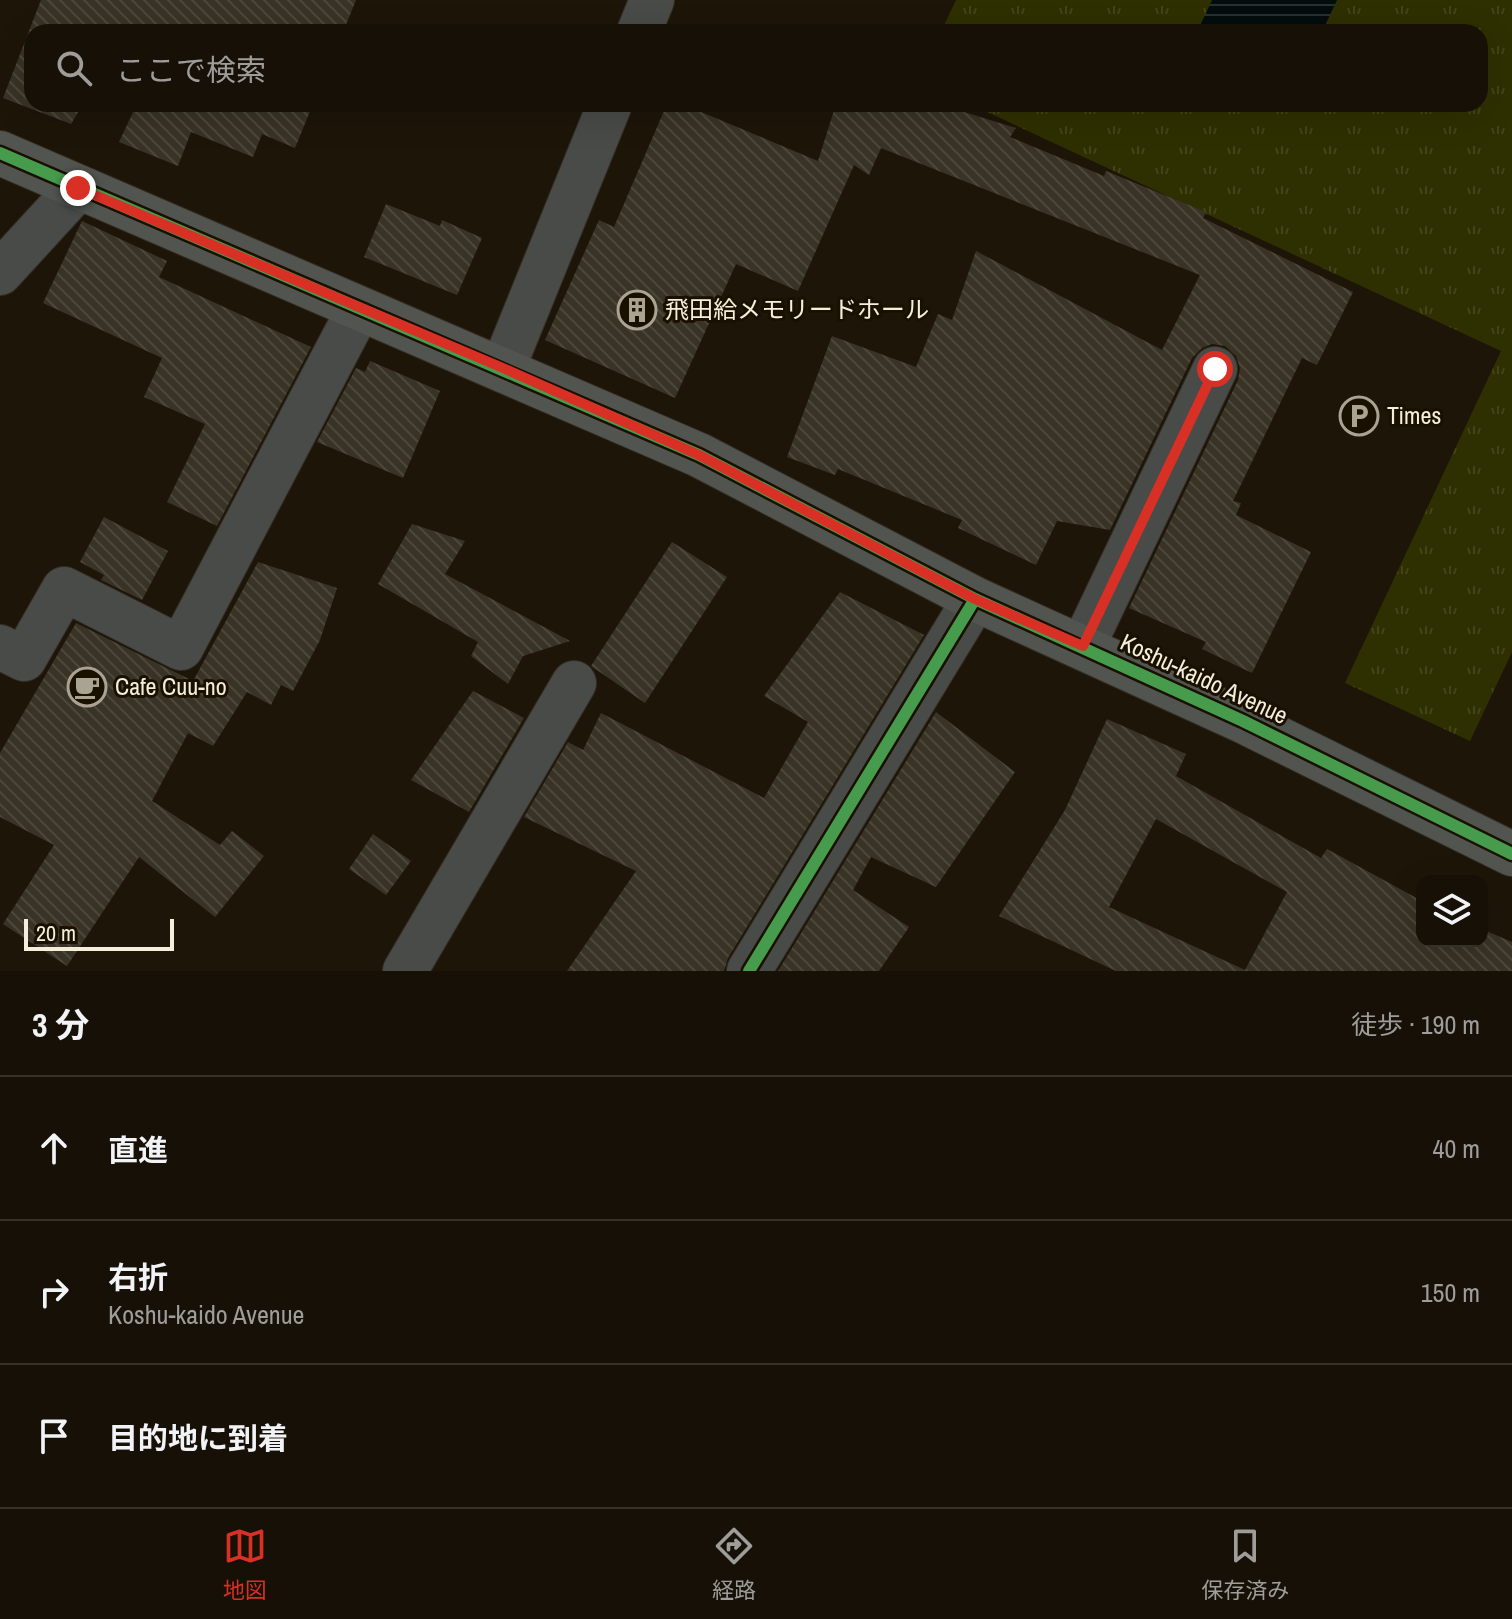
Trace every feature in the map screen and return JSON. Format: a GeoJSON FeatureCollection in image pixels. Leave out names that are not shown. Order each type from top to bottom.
{"type":"FeatureCollection","features":[{"type":"Feature","properties":{"kind":"main road","name":"Koshu-kaido Avenue"},"geometry":{"type":"LineString","coordinates":[[0,153],[699,455],[975,599],[1243,721],[1512,854]]}},
{"type":"Feature","properties":{"kind":"street"},"geometry":{"type":"LineString","coordinates":[[642,24],[652,0]]}},
{"type":"Feature","properties":{"kind":"street"},"geometry":{"type":"LineString","coordinates":[[503,368],[607,112]]}},
{"type":"Feature","properties":{"kind":"street"},"geometry":{"type":"LineString","coordinates":[[0,273],[78,188]]}},
{"type":"Feature","properties":{"kind":"street"},"geometry":{"type":"LineString","coordinates":[[0,647],[24,659],[64,589],[181,648],[359,309]]}},
{"type":"Feature","properties":{"kind":"street"},"geometry":{"type":"LineString","coordinates":[[1083,646],[1215,369]]}},
{"type":"Feature","properties":{"kind":"street"},"geometry":{"type":"LineString","coordinates":[[749,971],[975,599]]}},
{"type":"Feature","properties":{"kind":"street"},"geometry":{"type":"LineString","coordinates":[[405,971],[574,683]]}},
{"type":"Feature","properties":{"kind":"green space"},"geometry":{"type":"Polygon","coordinates":[[[956,0],[1512,0],[1512,652],[1470,741],[1345,683],[1501,351],[987,112],[1488,112],[1488,24],[945,24],[956,0]]]}},
{"type":"Feature","properties":{"kind":"shaded area"},"geometry":{"type":"Polygon","coordinates":[[[1212,0],[1337,0],[1326,24],[1201,24],[1212,0]]]}},
{"type":"Feature","properties":{"kind":"building"},"geometry":{"type":"Polygon","coordinates":[[[41,0],[356,0],[346,24],[32,24],[41,0]]]}},
{"type":"Feature","properties":{"kind":"building"},"geometry":{"type":"Polygon","coordinates":[[[24,44],[24,106],[3,98],[24,44]]]}},
{"type":"Feature","properties":{"kind":"building"},"geometry":{"type":"Polygon","coordinates":[[[40,112],[78,112],[71,124],[40,112]]]}},
{"type":"Feature","properties":{"kind":"building"},"geometry":{"type":"Polygon","coordinates":[[[133,112],[310,112],[295,148],[262,134],[253,157],[191,132],[178,166],[119,142],[133,112]]]}},
{"type":"Feature","properties":{"kind":"building"},"geometry":{"type":"Polygon","coordinates":[[[664,112],[701,112],[818,161],[833,112],[964,112],[1016,128],[1010,137],[1104,176],[1106,171],[1206,212],[1203,218],[1353,292],[1317,365],[1302,358],[1233,501],[1241,503],[1236,515],[1311,552],[1252,673],[1202,649],[1206,642],[1129,608],[1238,380],[1240,368],[1236,356],[1225,346],[1212,344],[1202,348],[1192,358],[1110,530],[1057,521],[1036,565],[958,528],[962,520],[838,469],[835,475],[787,457],[832,336],[916,367],[938,314],[952,320],[976,251],[1162,350],[1200,275],[881,148],[869,175],[854,165],[798,291],[736,264],[675,398],[545,340],[599,220],[614,227],[664,112]]]}},
{"type":"Feature","properties":{"kind":"building"},"geometry":{"type":"Polygon","coordinates":[[[386,204],[440,226],[442,220],[482,238],[457,295],[364,257],[386,204]]]}},
{"type":"Feature","properties":{"kind":"building"},"geometry":{"type":"Polygon","coordinates":[[[82,221],[167,261],[159,277],[311,347],[217,526],[167,502],[205,424],[144,397],[162,358],[43,303],[82,221]]]}},
{"type":"Feature","properties":{"kind":"building"},"geometry":{"type":"Polygon","coordinates":[[[370,361],[440,391],[403,478],[317,442],[356,368],[365,372],[370,361]]]}},
{"type":"Feature","properties":{"kind":"building"},"geometry":{"type":"Polygon","coordinates":[[[104,517],[168,551],[142,600],[101,580],[104,575],[80,562],[104,517]]]}},
{"type":"Feature","properties":{"kind":"building"},"geometry":{"type":"Polygon","coordinates":[[[412,524],[465,541],[445,574],[570,641],[523,656],[508,684],[471,656],[478,642],[378,584],[412,524]]]}},
{"type":"Feature","properties":{"kind":"building"},"geometry":{"type":"Polygon","coordinates":[[[672,542],[727,577],[645,703],[591,666],[672,542]]]}},
{"type":"Feature","properties":{"kind":"building"},"geometry":{"type":"Polygon","coordinates":[[[258,562],[337,588],[320,640],[293,691],[281,685],[271,705],[247,692],[213,746],[188,733],[152,801],[220,845],[232,831],[264,856],[215,917],[139,857],[67,966],[3,924],[54,845],[0,817],[0,753],[76,623],[193,681],[258,562]]]}},
{"type":"Feature","properties":{"kind":"building"},"geometry":{"type":"Polygon","coordinates":[[[840,592],[924,635],[728,958],[724,971],[567,971],[636,871],[524,817],[568,742],[583,750],[601,713],[764,798],[808,722],[764,696],[840,592]]]}},
{"type":"Feature","properties":{"kind":"building"},"geometry":{"type":"Polygon","coordinates":[[[473,691],[524,718],[469,812],[411,780],[473,691]]]}},
{"type":"Feature","properties":{"kind":"building"},"geometry":{"type":"Polygon","coordinates":[[[936,712],[1015,772],[936,887],[871,857],[853,890],[909,927],[879,971],[778,971],[936,712]]]}},
{"type":"Feature","properties":{"kind":"building"},"geometry":{"type":"Polygon","coordinates":[[[1107,719],[1186,754],[1176,776],[1321,858],[1327,849],[1416,898],[1416,947],[1488,947],[1488,932],[1512,942],[1512,971],[1116,971],[999,916],[1065,810],[1107,719]],[[1156,819],[1109,907],[1245,970],[1287,892],[1156,819]]]}},
{"type":"Feature","properties":{"kind":"building"},"geometry":{"type":"Polygon","coordinates":[[[373,834],[411,861],[386,895],[349,869],[373,834]]]}},
{"type":"Feature","properties":{"kind":"cycle path"},"geometry":{"type":"LineString","coordinates":[[0,153],[699,455],[975,599],[1243,721],[1512,854]]}},
{"type":"Feature","properties":{"kind":"cycle path"},"geometry":{"type":"LineString","coordinates":[[749,971],[975,599]]}},
{"type":"Feature","properties":{"kind":"place","name":"飛田給メモリードホール"},"geometry":{"type":"Point","coordinates":[637,310]}},
{"type":"Feature","properties":{"kind":"place","name":"Times"},"geometry":{"type":"Point","coordinates":[1359,416]}},
{"type":"Feature","properties":{"kind":"place","name":"Cafe Cuu-no"},"geometry":{"type":"Point","coordinates":[87,687]}},
{"type":"Feature","properties":{"kind":"route"},"geometry":{"type":"LineString","coordinates":[[78,188],[503,368],[699,455],[975,599],[1083,646],[1215,369]]}}]}
